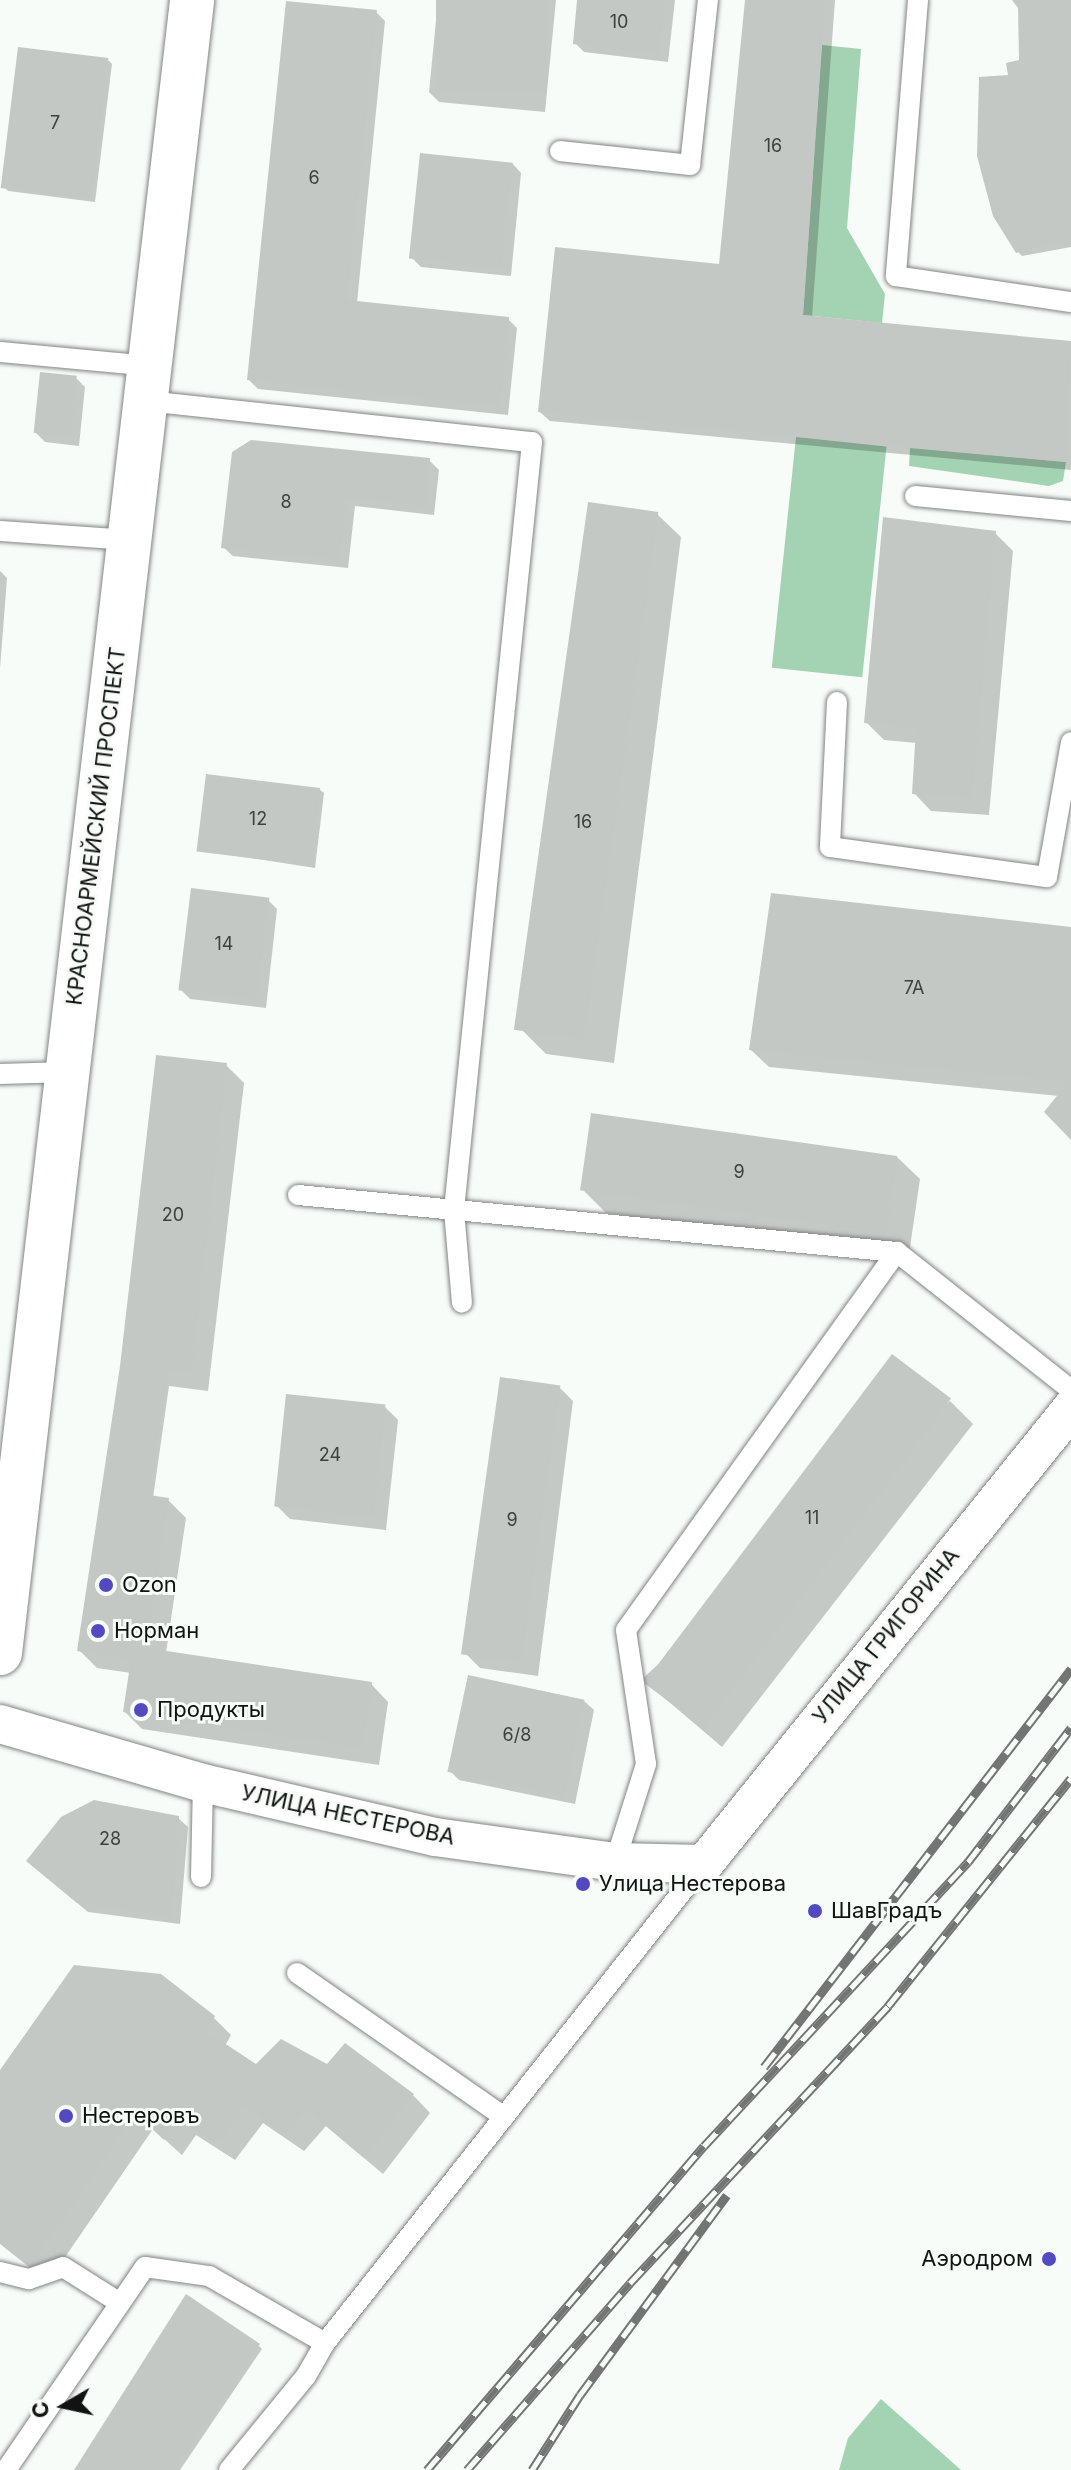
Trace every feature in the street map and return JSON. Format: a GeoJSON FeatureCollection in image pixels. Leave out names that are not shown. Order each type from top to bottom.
{"type":"FeatureCollection","features":[{"type":"Feature","properties":{"kind":"main road","name":"КРАСНОАРМЕЙСКИЙ ПРОСПЕКТ"},"geometry":{"type":"LineString","coordinates":[[0,1653],[192,0]]}},
{"type":"Feature","properties":{"kind":"street","name":"УЛИЦА ГРИГОРИНА"},"geometry":{"type":"LineString","coordinates":[[704,1864],[1071,1409]]}},
{"type":"Feature","properties":{"kind":"street","name":"УЛИЦА НЕСТЕРОВА"},"geometry":{"type":"LineString","coordinates":[[0,1724],[203,1783],[435,1837],[615,1862],[704,1864]]}},
{"type":"Feature","properties":{"kind":"lane"},"geometry":{"type":"LineString","coordinates":[[560,151],[690,165],[708,0]]}},
{"type":"Feature","properties":{"kind":"lane"},"geometry":{"type":"LineString","coordinates":[[918,0],[896,276],[1071,302]]}},
{"type":"Feature","properties":{"kind":"lane"},"geometry":{"type":"LineString","coordinates":[[0,352],[148,384],[532,442],[454,1210],[462,1303]]}},
{"type":"Feature","properties":{"kind":"lane"},"geometry":{"type":"LineString","coordinates":[[915,496],[1071,511]]}},
{"type":"Feature","properties":{"kind":"lane"},"geometry":{"type":"LineString","coordinates":[[0,531],[130,540]]}},
{"type":"Feature","properties":{"kind":"lane"},"geometry":{"type":"LineString","coordinates":[[837,702],[830,847],[1047,877],[1071,742]]}},
{"type":"Feature","properties":{"kind":"lane"},"geometry":{"type":"LineString","coordinates":[[0,1074],[67,1072]]}},
{"type":"Feature","properties":{"kind":"lane"},"geometry":{"type":"LineString","coordinates":[[298,1195],[897,1252],[1071,1390]]}},
{"type":"Feature","properties":{"kind":"lane"},"geometry":{"type":"LineString","coordinates":[[615,1862],[646,1764],[626,1630],[897,1252]]}},
{"type":"Feature","properties":{"kind":"lane"},"geometry":{"type":"LineString","coordinates":[[201,1877],[203,1783]]}},
{"type":"Feature","properties":{"kind":"lane"},"geometry":{"type":"LineString","coordinates":[[229,2470],[306,2376],[325,2343],[704,1864]]}},
{"type":"Feature","properties":{"kind":"lane"},"geometry":{"type":"LineString","coordinates":[[297,1973],[504,2117]]}},
{"type":"Feature","properties":{"kind":"lane"},"geometry":{"type":"LineString","coordinates":[[0,2272],[29,2279],[63,2267],[120,2303]]}},
{"type":"Feature","properties":{"kind":"lane"},"geometry":{"type":"LineString","coordinates":[[6,2470],[145,2267],[209,2276],[325,2343]]}},
{"type":"Feature","properties":{"kind":"green space"},"geometry":{"type":"Polygon","coordinates":[[[822,45],[861,49],[847,228],[885,294],[882,323],[803,315],[822,45]]]}},
{"type":"Feature","properties":{"kind":"green space"},"geometry":{"type":"Polygon","coordinates":[[[796,437],[887,447],[862,677],[772,668],[796,437]]]}},
{"type":"Feature","properties":{"kind":"green space"},"geometry":{"type":"Polygon","coordinates":[[[910,448],[1066,462],[1063,481],[1049,486],[909,466],[910,448]]]}},
{"type":"Feature","properties":{"kind":"green space"},"geometry":{"type":"Polygon","coordinates":[[[881,2399],[961,2470],[839,2470],[848,2438],[881,2399]]]}},
{"type":"Feature","properties":{"kind":"building"},"geometry":{"type":"Polygon","coordinates":[[[436,0],[547,0],[547,93],[436,93],[436,0]]]}},
{"type":"Feature","properties":{"kind":"building"},"geometry":{"type":"Polygon","coordinates":[[[577,0],[665,0],[659,54],[573,44],[577,0]]]}},
{"type":"Feature","properties":{"kind":"building"},"geometry":{"type":"Polygon","coordinates":[[[745,0],[825,0],[803,315],[1071,341],[1066,462],[538,412],[555,247],[719,264],[745,0]]]}},
{"type":"Feature","properties":{"kind":"building"},"geometry":{"type":"Polygon","coordinates":[[[1012,0],[1071,0],[1071,246],[1058,241],[1016,253],[993,216],[977,156],[979,77],[1008,75],[1006,63],[1019,60],[1018,8],[1012,0]]]}},
{"type":"Feature","properties":{"kind":"building"},"geometry":{"type":"Polygon","coordinates":[[[286,1],[377,10],[347,300],[509,317],[500,406],[247,380],[286,1]]]}},
{"type":"Feature","properties":{"kind":"building"},"geometry":{"type":"Polygon","coordinates":[[[18,47],[108,58],[91,199],[1,188],[18,47]]]}},
{"type":"Feature","properties":{"kind":"building"},"geometry":{"type":"Polygon","coordinates":[[[420,153],[512,163],[501,268],[409,258],[420,153]]]}},
{"type":"Feature","properties":{"kind":"building"},"geometry":{"type":"Polygon","coordinates":[[[40,372],[77,376],[70,437],[34,433],[40,372]]]}},
{"type":"Feature","properties":{"kind":"building"},"geometry":{"type":"Polygon","coordinates":[[[251,440],[430,458],[426,506],[346,498],[340,560],[221,548],[232,452],[251,440]]]}},
{"type":"Feature","properties":{"kind":"building"},"geometry":{"type":"Polygon","coordinates":[[[588,502],[658,512],[584,1040],[514,1030],[588,502]]]}},
{"type":"Feature","properties":{"kind":"building"},"geometry":{"type":"Polygon","coordinates":[[[883,517],[996,531],[972,798],[912,794],[916,728],[864,723],[883,517]]]}},
{"type":"Feature","properties":{"kind":"building"},"geometry":{"type":"Polygon","coordinates":[[[206,774],[320,788],[311,865],[196,851],[206,774]]]}},
{"type":"Feature","properties":{"kind":"building"},"geometry":{"type":"Polygon","coordinates":[[[191,888],[269,898],[257,1000],[178,990],[191,888]]]}},
{"type":"Feature","properties":{"kind":"building"},"geometry":{"type":"Polygon","coordinates":[[[771,893],[1071,927],[1071,1140],[1044,1112],[1068,1082],[749,1050],[771,893]]]}},
{"type":"Feature","properties":{"kind":"building"},"geometry":{"type":"Polygon","coordinates":[[[156,1055],[227,1063],[191,1374],[168,1372],[149,1495],[169,1498],[147,1648],[372,1682],[362,1748],[123,1712],[131,1659],[77,1651],[120,1366],[156,1055]]]}},
{"type":"Feature","properties":{"kind":"building"},"geometry":{"type":"Polygon","coordinates":[[[591,1113],[897,1156],[886,1233],[580,1190],[591,1113]]]}},
{"type":"Feature","properties":{"kind":"building"},"geometry":{"type":"Polygon","coordinates":[[[892,1354],[951,1399],[703,1728],[644,1683],[892,1354]]]}},
{"type":"Feature","properties":{"kind":"building"},"geometry":{"type":"Polygon","coordinates":[[[500,1377],[560,1385],[521,1663],[461,1654],[500,1377]]]}},
{"type":"Feature","properties":{"kind":"building"},"geometry":{"type":"Polygon","coordinates":[[[286,1394],[385,1404],[374,1517],[274,1506],[286,1394]]]}},
{"type":"Feature","properties":{"kind":"building"},"geometry":{"type":"Polygon","coordinates":[[[468,1675],[584,1700],[564,1797],[447,1772],[468,1675]]]}},
{"type":"Feature","properties":{"kind":"building"},"geometry":{"type":"Polygon","coordinates":[[[94,1800],[179,1816],[172,1916],[77,1903],[26,1861],[61,1817],[94,1800]]]}},
{"type":"Feature","properties":{"kind":"building","name":"Нестеровъ"},"geometry":{"type":"Polygon","coordinates":[[[74,1965],[161,1974],[215,2016],[206,2031],[256,2064],[281,2039],[327,2064],[345,2043],[414,2094],[364,2158],[307,2110],[285,2135],[244,2107],[216,2144],[177,2119],[164,2140],[135,2113],[30,2266],[0,2243],[0,2070],[74,1965]]]}},
{"type":"Feature","properties":{"kind":"building"},"geometry":{"type":"Polygon","coordinates":[[[186,2294],[260,2344],[174,2470],[74,2470],[186,2294]]]}},
{"type":"Feature","properties":{"kind":"railway"},"geometry":{"type":"LineString","coordinates":[[764,2067],[1071,1669]]}},
{"type":"Feature","properties":{"kind":"railway"},"geometry":{"type":"LineString","coordinates":[[427,2470],[704,2146],[968,1862],[1071,1728]]}},
{"type":"Feature","properties":{"kind":"railway"},"geometry":{"type":"LineString","coordinates":[[467,2470],[630,2283],[888,2006],[1071,1778]]}},
{"type":"Feature","properties":{"kind":"railway"},"geometry":{"type":"LineString","coordinates":[[532,2470],[580,2395],[727,2195]]}},
{"type":"Feature","properties":{"kind":"place","name":"Ozon"},"geometry":{"type":"Point","coordinates":[106,1585]}},
{"type":"Feature","properties":{"kind":"place","name":"Норман"},"geometry":{"type":"Point","coordinates":[98,1631]}},
{"type":"Feature","properties":{"kind":"place","name":"Продукты"},"geometry":{"type":"Point","coordinates":[141,1710]}},
{"type":"Feature","properties":{"kind":"place","name":"Улица Нестерова"},"geometry":{"type":"Point","coordinates":[583,1884]}},
{"type":"Feature","properties":{"kind":"place","name":"ШавГрадъ"},"geometry":{"type":"Point","coordinates":[815,1911]}},
{"type":"Feature","properties":{"kind":"place","name":"Нестеровъ"},"geometry":{"type":"Point","coordinates":[66,2116]}},
{"type":"Feature","properties":{"kind":"place","name":"Аэродром"},"geometry":{"type":"Point","coordinates":[1049,2259]}}]}
